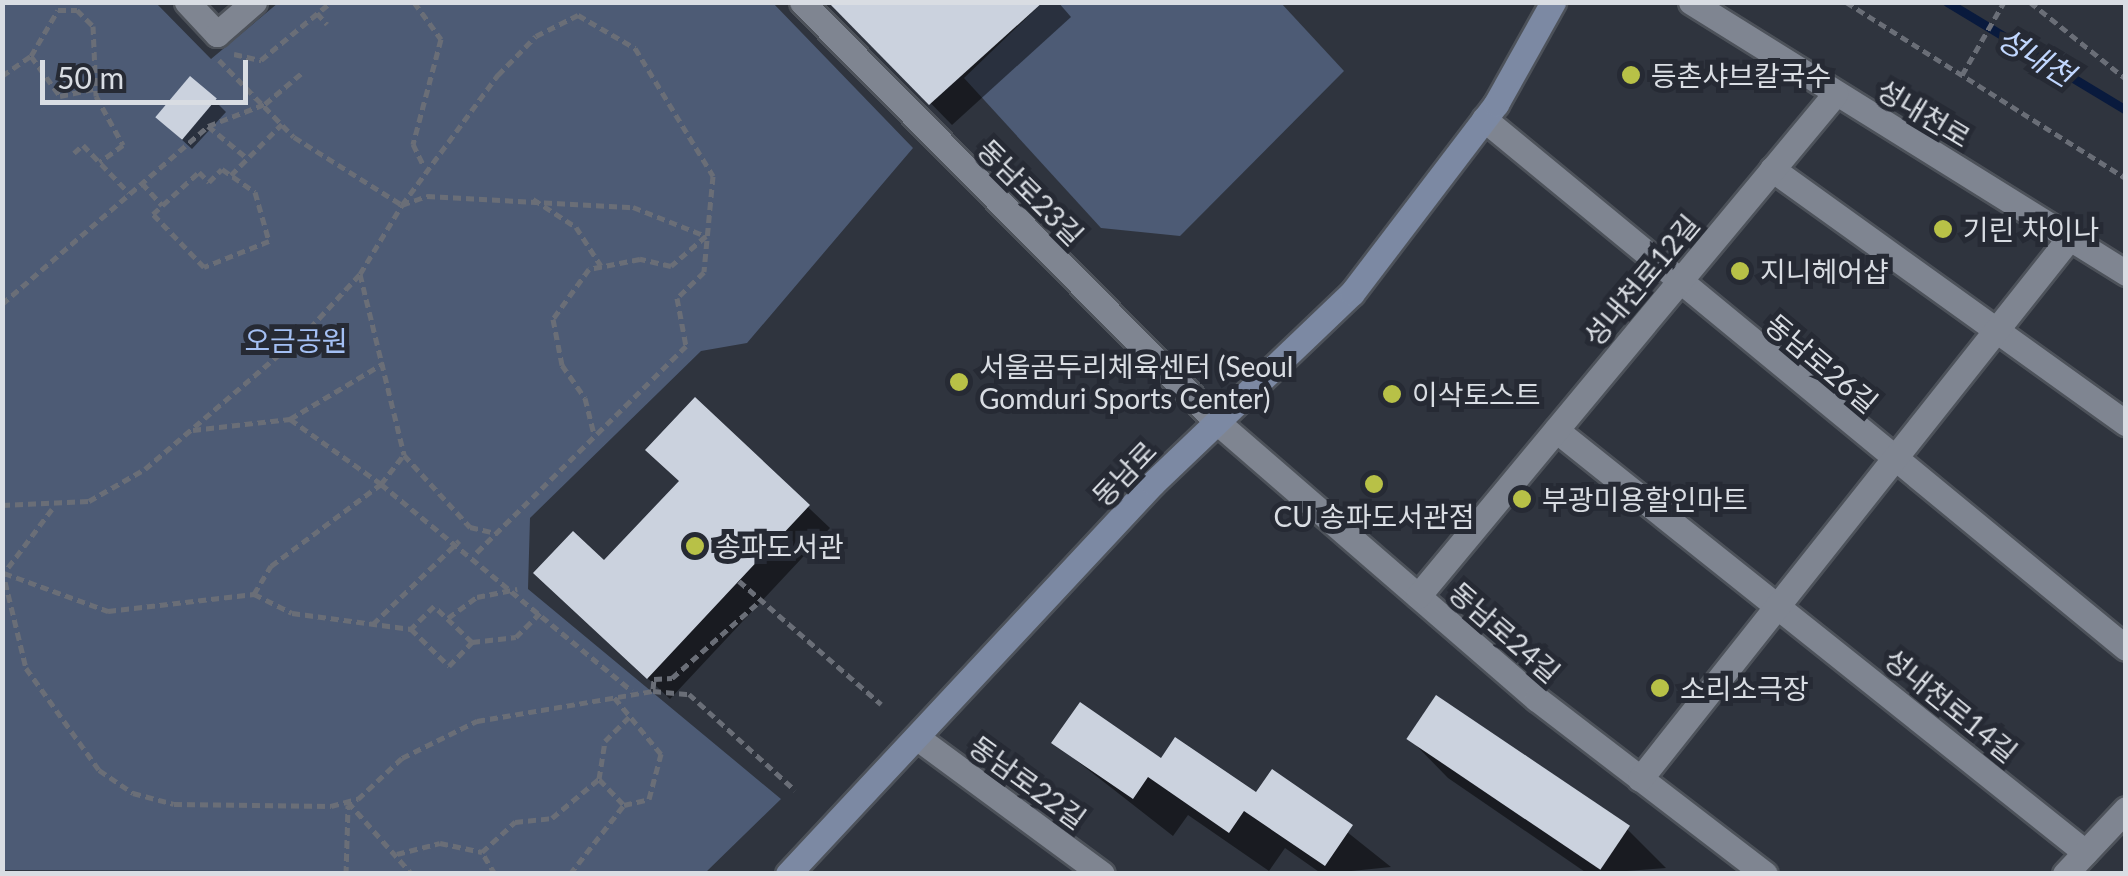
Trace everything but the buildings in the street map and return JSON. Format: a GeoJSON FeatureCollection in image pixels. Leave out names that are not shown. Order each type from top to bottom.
{"type":"FeatureCollection","features":[{"type":"Feature","properties":{"kind":"main road","name":"동남로"},"geometry":{"type":"LineString","coordinates":[[788,874],[1218,422],[1352,293],[1484,119],[1552,2]]}},
{"type":"Feature","properties":{"kind":"street"},"geometry":{"type":"LineString","coordinates":[[187,2],[217,34],[254,2]]}},
{"type":"Feature","properties":{"kind":"street","name":"동남로23길"},"geometry":{"type":"LineString","coordinates":[[802,2],[1218,422]]}},
{"type":"Feature","properties":{"kind":"street","name":"성내천로"},"geometry":{"type":"LineString","coordinates":[[1691,2],[2126,273]]}},
{"type":"Feature","properties":{"kind":"street","name":"성내천로12길"},"geometry":{"type":"LineString","coordinates":[[1418,596],[1835,94]]}},
{"type":"Feature","properties":{"kind":"street","name":"동남로26길"},"geometry":{"type":"LineString","coordinates":[[1484,119],[1891,459],[2126,648]]}},
{"type":"Feature","properties":{"kind":"street"},"geometry":{"type":"LineString","coordinates":[[1772,170],[2126,423]]}},
{"type":"Feature","properties":{"kind":"street"},"geometry":{"type":"LineString","coordinates":[[1640,779],[2070,237]]}},
{"type":"Feature","properties":{"kind":"street","name":"동남로24길"},"geometry":{"type":"LineString","coordinates":[[1218,422],[1418,596],[1640,779],[1765,874]]}},
{"type":"Feature","properties":{"kind":"street"},"geometry":{"type":"LineString","coordinates":[[1556,430],[1778,604]]}},
{"type":"Feature","properties":{"kind":"street","name":"성내천로14길"},"geometry":{"type":"LineString","coordinates":[[1778,604],[2085,852]]}},
{"type":"Feature","properties":{"kind":"street","name":"동남로22길"},"geometry":{"type":"LineString","coordinates":[[919,739],[1102,874]]}},
{"type":"Feature","properties":{"kind":"street"},"geometry":{"type":"LineString","coordinates":[[2065,874],[2126,809]]}},
{"type":"Feature","properties":{"kind":"path"},"geometry":{"type":"LineString","coordinates":[[332,2],[262,60],[243,62],[228,48],[217,58],[282,124],[402,204],[530,198],[633,207],[706,236]]}},
{"type":"Feature","properties":{"kind":"path"},"geometry":{"type":"LineString","coordinates":[[414,2],[441,39],[414,144],[424,167]]}},
{"type":"Feature","properties":{"kind":"path"},"geometry":{"type":"LineString","coordinates":[[1846,2],[2126,178]]}},
{"type":"Feature","properties":{"kind":"path"},"geometry":{"type":"LineString","coordinates":[[1962,75],[2004,2]]}},
{"type":"Feature","properties":{"kind":"path"},"geometry":{"type":"LineString","coordinates":[[2030,2],[2126,78]]}},
{"type":"Feature","properties":{"kind":"path"},"geometry":{"type":"LineString","coordinates":[[2,76],[31,56],[58,10],[77,10],[93,26],[96,87],[123,144],[100,162]]}},
{"type":"Feature","properties":{"kind":"path"},"geometry":{"type":"LineString","coordinates":[[317,13],[327,24]]}},
{"type":"Feature","properties":{"kind":"path"},"geometry":{"type":"LineString","coordinates":[[3,571],[52,510],[145,469],[360,274],[424,167],[536,36],[578,15],[635,48],[712,176],[704,272],[677,298],[686,346],[476,553]]}},
{"type":"Feature","properties":{"kind":"path"},"geometry":{"type":"LineString","coordinates":[[31,56],[60,96],[85,98],[96,87]]}},
{"type":"Feature","properties":{"kind":"path"},"geometry":{"type":"LineString","coordinates":[[2,304],[208,126],[265,104],[304,71]]}},
{"type":"Feature","properties":{"kind":"path"},"geometry":{"type":"LineString","coordinates":[[230,174],[282,124]]}},
{"type":"Feature","properties":{"kind":"path"},"geometry":{"type":"LineString","coordinates":[[208,126],[247,158]]}},
{"type":"Feature","properties":{"kind":"path"},"geometry":{"type":"LineString","coordinates":[[74,153],[83,145],[128,192]]}},
{"type":"Feature","properties":{"kind":"path"},"geometry":{"type":"LineString","coordinates":[[222,168],[255,192],[269,240],[204,267],[152,214],[162,204],[198,172],[209,182],[222,168]]}},
{"type":"Feature","properties":{"kind":"path"},"geometry":{"type":"LineString","coordinates":[[142,183],[162,204]]}},
{"type":"Feature","properties":{"kind":"path"},"geometry":{"type":"LineString","coordinates":[[530,198],[576,227],[602,266]]}},
{"type":"Feature","properties":{"kind":"path"},"geometry":{"type":"LineString","coordinates":[[594,436],[585,398],[562,365],[553,319],[588,269],[640,259],[671,266],[706,236]]}},
{"type":"Feature","properties":{"kind":"path"},"geometry":{"type":"LineString","coordinates":[[360,274],[404,456],[470,527],[496,533]]}},
{"type":"Feature","properties":{"kind":"path"},"geometry":{"type":"LineString","coordinates":[[192,430],[290,419],[384,362]]}},
{"type":"Feature","properties":{"kind":"path"},"geometry":{"type":"LineString","coordinates":[[290,419],[476,553],[632,692]]}},
{"type":"Feature","properties":{"kind":"path"},"geometry":{"type":"LineString","coordinates":[[254,594],[271,566],[382,484],[404,456]]}},
{"type":"Feature","properties":{"kind":"path"},"geometry":{"type":"LineString","coordinates":[[2,505],[52,510]]}},
{"type":"Feature","properties":{"kind":"path"},"geometry":{"type":"LineString","coordinates":[[373,624],[460,541]]}},
{"type":"Feature","properties":{"kind":"path"},"geometry":{"type":"LineString","coordinates":[[3,571],[108,611],[254,594],[292,613],[411,629],[449,666],[472,642],[516,637],[542,611]]}},
{"type":"Feature","properties":{"kind":"path"},"geometry":{"type":"LineString","coordinates":[[3,571],[26,668],[62,726],[122,786],[174,804],[348,802],[402,758],[477,720],[653,691],[689,694],[795,790]]}},
{"type":"Feature","properties":{"kind":"path"},"geometry":{"type":"LineString","coordinates":[[739,580],[881,704]]}},
{"type":"Feature","properties":{"kind":"path"},"geometry":{"type":"LineString","coordinates":[[447,618],[477,597],[517,589]]}},
{"type":"Feature","properties":{"kind":"path"},"geometry":{"type":"LineString","coordinates":[[653,691],[654,679],[672,678],[761,600]]}},
{"type":"Feature","properties":{"kind":"path"},"geometry":{"type":"LineString","coordinates":[[411,629],[434,606],[472,642]]}},
{"type":"Feature","properties":{"kind":"path"},"geometry":{"type":"LineString","coordinates":[[570,874],[624,804],[649,798],[661,754],[613,696]]}},
{"type":"Feature","properties":{"kind":"path"},"geometry":{"type":"LineString","coordinates":[[482,852],[515,822],[552,818],[598,779],[605,741],[629,717]]}},
{"type":"Feature","properties":{"kind":"path"},"geometry":{"type":"LineString","coordinates":[[598,779],[624,804]]}},
{"type":"Feature","properties":{"kind":"path"},"geometry":{"type":"LineString","coordinates":[[348,802],[412,874]]}},
{"type":"Feature","properties":{"kind":"path"},"geometry":{"type":"LineString","coordinates":[[346,874],[348,802]]}},
{"type":"Feature","properties":{"kind":"path"},"geometry":{"type":"LineString","coordinates":[[397,854],[440,844],[482,852],[495,874]]}},
{"type":"Feature","properties":{"kind":"green space"},"geometry":{"type":"Polygon","coordinates":[[[1043,2],[1281,3],[1344,71],[1180,236],[1101,228],[964,78],[1043,2]]]}},
{"type":"Feature","properties":{"kind":"green space","name":"오금공원"},"geometry":{"type":"Polygon","coordinates":[[[2,3],[156,3],[211,59],[278,3],[773,3],[913,148],[747,343],[701,351],[530,518],[528,589],[781,799],[705,873],[3,870],[2,3]]]}},
{"type":"Feature","properties":{"kind":"waterway","name":"성내천"},"geometry":{"type":"LineString","coordinates":[[1947,2],[2126,110]]}},
{"type":"Feature","properties":{"kind":"place","name":"등촌샤브칼국수"},"geometry":{"type":"Point","coordinates":[1631,75]}},
{"type":"Feature","properties":{"kind":"place","name":"기린 차이나"},"geometry":{"type":"Point","coordinates":[1943,229]}},
{"type":"Feature","properties":{"kind":"place","name":"지니헤어샵"},"geometry":{"type":"Point","coordinates":[1740,271]}},
{"type":"Feature","properties":{"kind":"place","name":"서울곰두리체육센터 (Seoul Gomduri Sports Center)"},"geometry":{"type":"Point","coordinates":[959,382]}},
{"type":"Feature","properties":{"kind":"place","name":"이삭토스트"},"geometry":{"type":"Point","coordinates":[1392,394]}},
{"type":"Feature","properties":{"kind":"place","name":"CU 송파도서관점"},"geometry":{"type":"Point","coordinates":[1374,484]}},
{"type":"Feature","properties":{"kind":"place","name":"부광미용할인마트"},"geometry":{"type":"Point","coordinates":[1522,499]}},
{"type":"Feature","properties":{"kind":"place","name":"송파도서관"},"geometry":{"type":"Point","coordinates":[695,546]}},
{"type":"Feature","properties":{"kind":"place","name":"소리소극장"},"geometry":{"type":"Point","coordinates":[1660,688]}}]}
